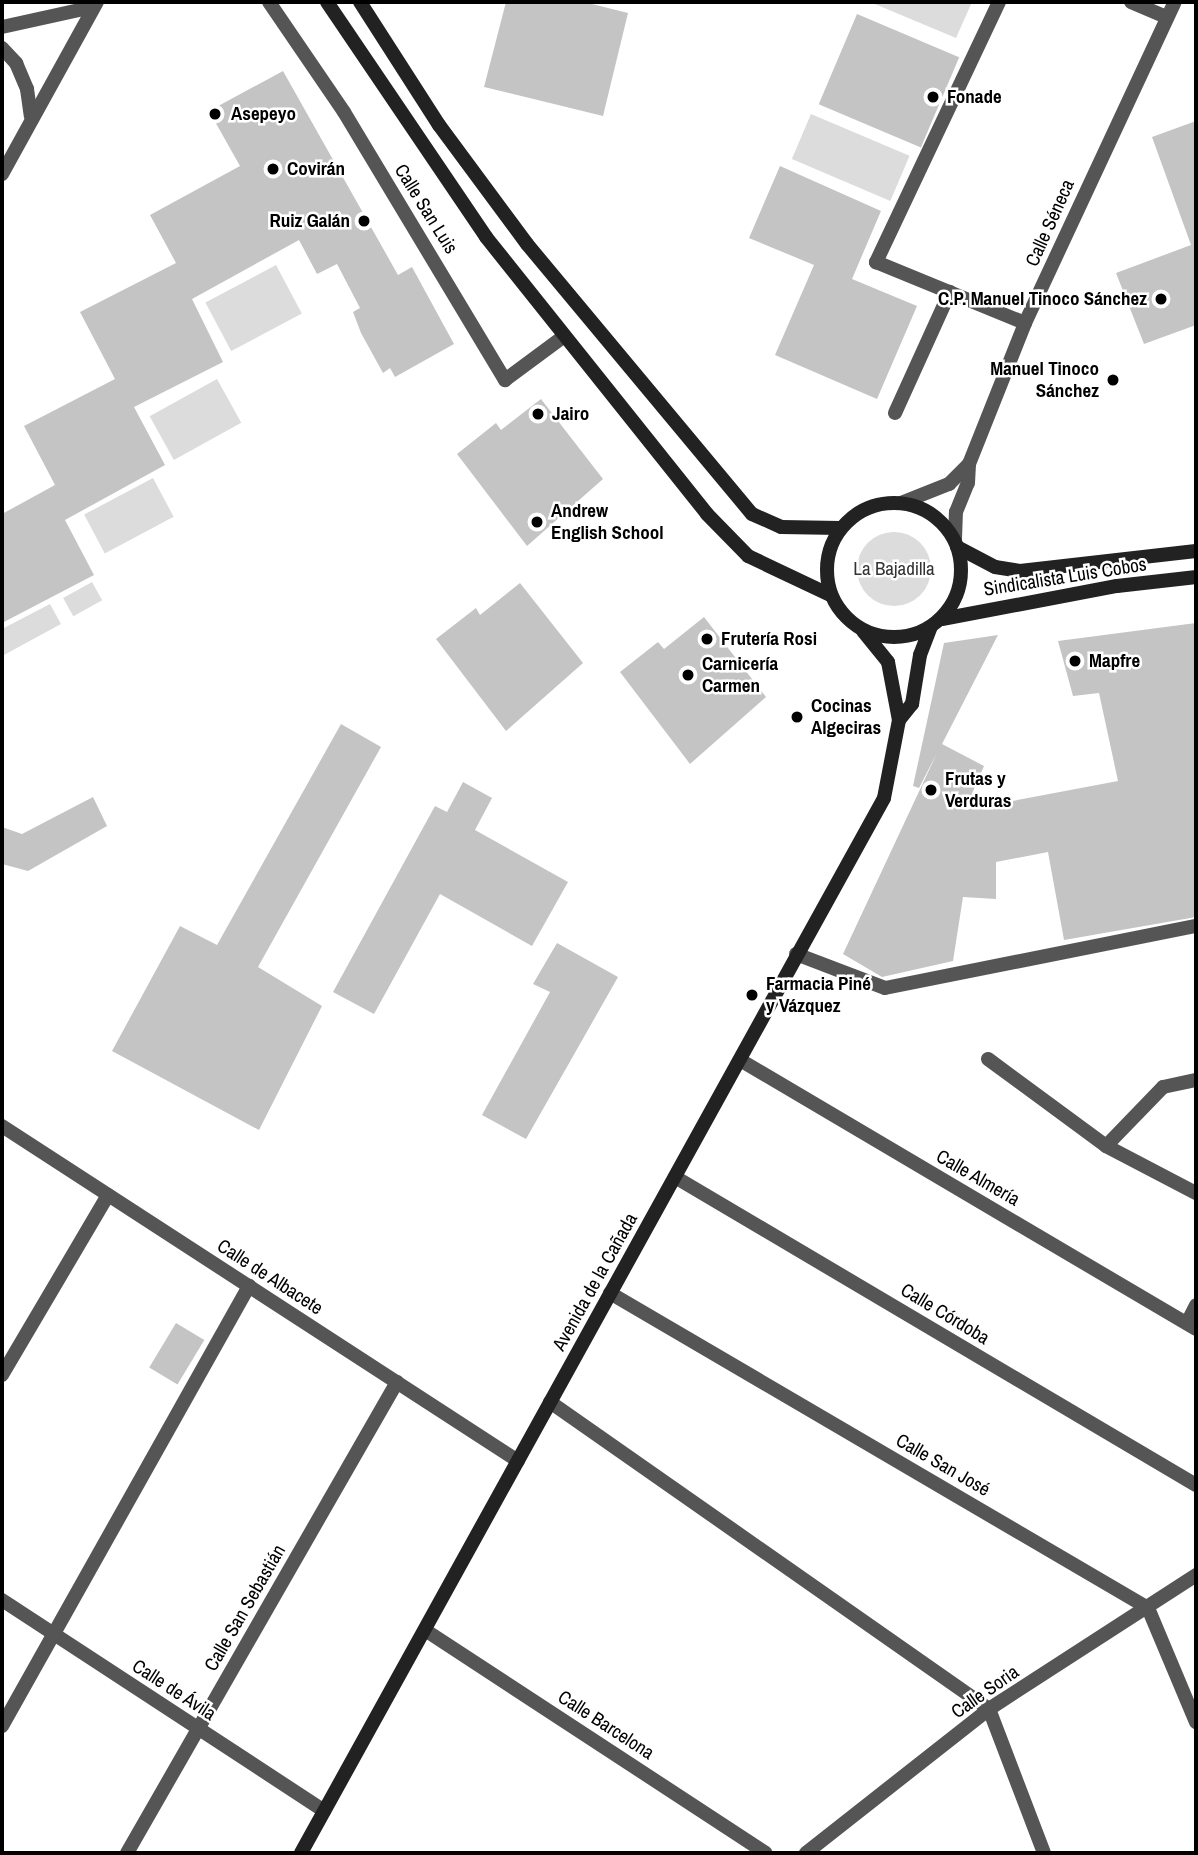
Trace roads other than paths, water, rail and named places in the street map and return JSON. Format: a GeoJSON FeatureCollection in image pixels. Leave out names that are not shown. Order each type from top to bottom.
{"type":"FeatureCollection","features":[{"type":"Feature","properties":{"kind":"main road"},"geometry":{"type":"LineString","coordinates":[[327,2],[486,237],[563,337],[707,514],[748,556],[772,571],[830,595]]}},
{"type":"Feature","properties":{"kind":"main road"},"geometry":{"type":"LineString","coordinates":[[360,2],[439,125],[527,244],[752,514],[780,527],[840,528],[878,504],[901,503],[923,509],[942,522],[956,543],[960,588],[936,623],[894,637],[862,630],[843,616],[830,595],[827,560],[840,528]]}},
{"type":"Feature","properties":{"kind":"main road","name":"Sindicalista Luis Cobos"},"geometry":{"type":"LineString","coordinates":[[956,543],[995,567],[1020,571],[1196,551]]}},
{"type":"Feature","properties":{"kind":"main road","name":"Sindicalista Luis Cobos"},"geometry":{"type":"LineString","coordinates":[[936,623],[1117,586],[1196,577]]}},
{"type":"Feature","properties":{"kind":"main road","name":"Avenida de la Cañada"},"geometry":{"type":"LineString","coordinates":[[899,720],[912,704],[920,655],[936,623]]}},
{"type":"Feature","properties":{"kind":"main road","name":"Avenida de la Cañada"},"geometry":{"type":"LineString","coordinates":[[301,1853],[884,798],[899,720],[888,662],[862,630]]}},
{"type":"Feature","properties":{"kind":"street","name":"Calle San Luis"},"geometry":{"type":"LineString","coordinates":[[269,2],[365,145],[505,380],[563,337]]}},
{"type":"Feature","properties":{"kind":"street"},"geometry":{"type":"LineString","coordinates":[[999,2],[876,261],[1025,323]]}},
{"type":"Feature","properties":{"kind":"street"},"geometry":{"type":"LineString","coordinates":[[1131,2],[1167,17]]}},
{"type":"Feature","properties":{"kind":"street","name":"Calle Séneca"},"geometry":{"type":"LineString","coordinates":[[956,543],[956,512],[968,483],[969,464],[1025,323],[1175,2]]}},
{"type":"Feature","properties":{"kind":"street"},"geometry":{"type":"LineString","coordinates":[[2,26],[95,4]]}},
{"type":"Feature","properties":{"kind":"street"},"geometry":{"type":"LineString","coordinates":[[2,174],[31,116],[95,4]]}},
{"type":"Feature","properties":{"kind":"street"},"geometry":{"type":"LineString","coordinates":[[2,48],[16,63],[27,89],[31,116]]}},
{"type":"Feature","properties":{"kind":"street"},"geometry":{"type":"LineString","coordinates":[[895,413],[950,292]]}},
{"type":"Feature","properties":{"kind":"street","name":"Calle Séneca"},"geometry":{"type":"LineString","coordinates":[[901,503],[949,484],[969,464]]}},
{"type":"Feature","properties":{"kind":"street"},"geometry":{"type":"LineString","coordinates":[[796,954],[885,988],[1196,926]]}},
{"type":"Feature","properties":{"kind":"street"},"geometry":{"type":"LineString","coordinates":[[988,1059],[1106,1146],[1196,1192]]}},
{"type":"Feature","properties":{"kind":"street","name":"Calle Almería"},"geometry":{"type":"LineString","coordinates":[[740,1060],[1192,1326]]}},
{"type":"Feature","properties":{"kind":"street"},"geometry":{"type":"LineString","coordinates":[[1106,1146],[1163,1087],[1196,1080]]}},
{"type":"Feature","properties":{"kind":"street","name":"Calle de Albacete"},"geometry":{"type":"LineString","coordinates":[[2,1126],[518,1461]]}},
{"type":"Feature","properties":{"kind":"street","name":"Calle Córdoba"},"geometry":{"type":"LineString","coordinates":[[675,1177],[1196,1485]]}},
{"type":"Feature","properties":{"kind":"street"},"geometry":{"type":"LineString","coordinates":[[2,1375],[108,1195]]}},
{"type":"Feature","properties":{"kind":"street"},"geometry":{"type":"LineString","coordinates":[[2,1726],[249,1286]]}},
{"type":"Feature","properties":{"kind":"street","name":"Calle San José"},"geometry":{"type":"LineString","coordinates":[[610,1293],[1148,1608]]}},
{"type":"Feature","properties":{"kind":"street"},"geometry":{"type":"LineString","coordinates":[[1192,1326],[1196,1305]]}},
{"type":"Feature","properties":{"kind":"street","name":"Calle San Sebastián"},"geometry":{"type":"LineString","coordinates":[[127,1853],[397,1382]]}},
{"type":"Feature","properties":{"kind":"street"},"geometry":{"type":"LineString","coordinates":[[550,1402],[989,1709],[1044,1853]]}},
{"type":"Feature","properties":{"kind":"street","name":"Calle Soria"},"geometry":{"type":"LineString","coordinates":[[806,1853],[989,1709],[1196,1575]]}},
{"type":"Feature","properties":{"kind":"street","name":"Calle de Ávila"},"geometry":{"type":"LineString","coordinates":[[2,1600],[324,1811]]}},
{"type":"Feature","properties":{"kind":"street"},"geometry":{"type":"LineString","coordinates":[[1148,1608],[1196,1722]]}},
{"type":"Feature","properties":{"kind":"street","name":"Calle Barcelona"},"geometry":{"type":"LineString","coordinates":[[425,1630],[766,1853]]}},
{"type":"Feature","properties":{"kind":"place","name":"Fonade"},"geometry":{"type":"Point","coordinates":[933,97]}},
{"type":"Feature","properties":{"kind":"place","name":"Asepeyo"},"geometry":{"type":"Point","coordinates":[215,114]}},
{"type":"Feature","properties":{"kind":"place","name":"Covirán"},"geometry":{"type":"Point","coordinates":[273,169]}},
{"type":"Feature","properties":{"kind":"place","name":"Ruiz Galán"},"geometry":{"type":"Point","coordinates":[364,221]}},
{"type":"Feature","properties":{"kind":"place","name":"C.P. Manuel Tinoco Sánchez"},"geometry":{"type":"Point","coordinates":[1161,299]}},
{"type":"Feature","properties":{"kind":"place","name":"Manuel Tinoco Sánchez"},"geometry":{"type":"Point","coordinates":[1113,380]}},
{"type":"Feature","properties":{"kind":"place","name":"Jairo"},"geometry":{"type":"Point","coordinates":[538,414]}},
{"type":"Feature","properties":{"kind":"place","name":"Andrew English School"},"geometry":{"type":"Point","coordinates":[537,522]}},
{"type":"Feature","properties":{"kind":"place","name":"Frutería Rosi"},"geometry":{"type":"Point","coordinates":[707,639]}},
{"type":"Feature","properties":{"kind":"place","name":"Mapfre"},"geometry":{"type":"Point","coordinates":[1075,661]}},
{"type":"Feature","properties":{"kind":"place","name":"Carnicería Carmen"},"geometry":{"type":"Point","coordinates":[688,675]}},
{"type":"Feature","properties":{"kind":"place","name":"Cocinas Algeciras"},"geometry":{"type":"Point","coordinates":[797,717]}},
{"type":"Feature","properties":{"kind":"place","name":"Frutas y Verduras"},"geometry":{"type":"Point","coordinates":[931,790]}},
{"type":"Feature","properties":{"kind":"place","name":"Farmacia Piné y Vázquez"},"geometry":{"type":"Point","coordinates":[752,995]}},
{"type":"Feature","properties":{"kind":"park label","name":"La Bajadilla"},"geometry":{"type":"Point","coordinates":[894,569]}}]}
